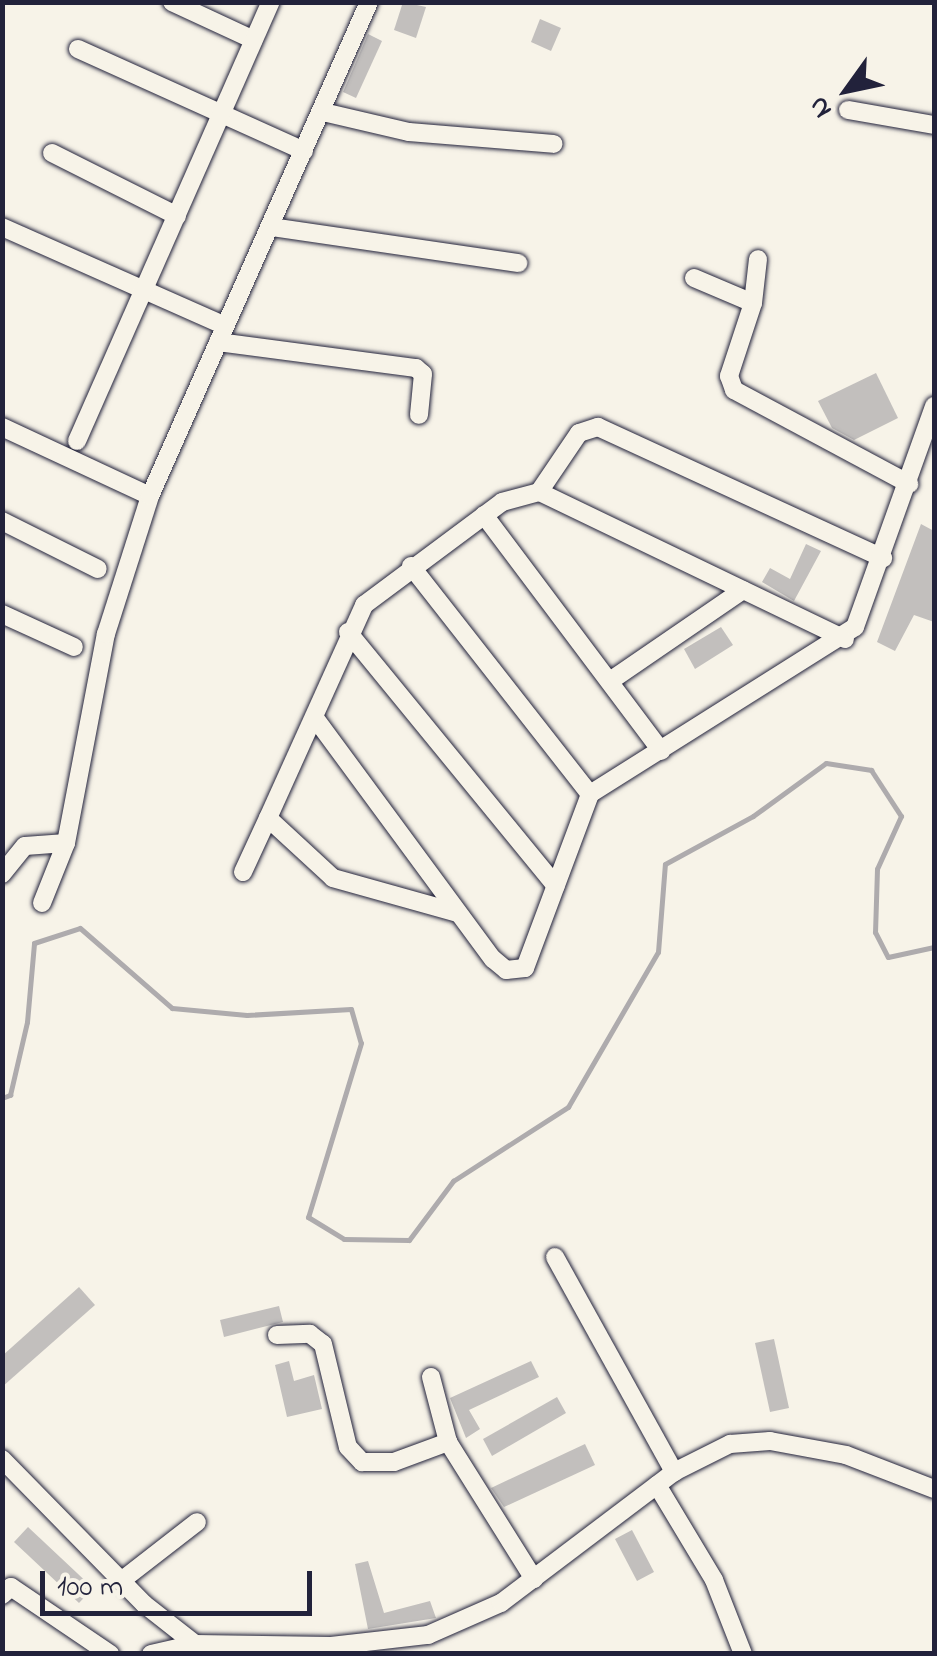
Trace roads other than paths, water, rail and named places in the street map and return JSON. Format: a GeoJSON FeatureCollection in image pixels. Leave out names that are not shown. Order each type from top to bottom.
{"type":"FeatureCollection","features":[{"type":"Feature","properties":{"kind":"street"},"geometry":{"type":"LineString","coordinates":[[172,2],[254,40]]}},
{"type":"Feature","properties":{"kind":"street"},"geometry":{"type":"LineString","coordinates":[[77,441],[271,2]]}},
{"type":"Feature","properties":{"kind":"street"},"geometry":{"type":"LineString","coordinates":[[42,904],[66,843],[106,634],[150,496],[370,2]]}},
{"type":"Feature","properties":{"kind":"street"},"geometry":{"type":"LineString","coordinates":[[78,50],[304,151]]}},
{"type":"Feature","properties":{"kind":"street"},"geometry":{"type":"LineString","coordinates":[[848,110],[934,125]]}},
{"type":"Feature","properties":{"kind":"street"},"geometry":{"type":"LineString","coordinates":[[323,112],[408,132],[554,144]]}},
{"type":"Feature","properties":{"kind":"street"},"geometry":{"type":"LineString","coordinates":[[52,153],[176,216]]}},
{"type":"Feature","properties":{"kind":"street"},"geometry":{"type":"LineString","coordinates":[[2,227],[144,290],[221,334],[416,368],[423,374],[419,415]]}},
{"type":"Feature","properties":{"kind":"street"},"geometry":{"type":"LineString","coordinates":[[271,227],[518,263]]}},
{"type":"Feature","properties":{"kind":"street"},"geometry":{"type":"LineString","coordinates":[[758,259],[752,304],[732,387],[909,484]]}},
{"type":"Feature","properties":{"kind":"street"},"geometry":{"type":"LineString","coordinates":[[694,278],[752,304]]}},
{"type":"Feature","properties":{"kind":"street"},"geometry":{"type":"LineString","coordinates":[[314,718],[501,968],[520,970],[590,794],[844,639],[862,616],[934,406]]}},
{"type":"Feature","properties":{"kind":"street"},"geometry":{"type":"LineString","coordinates":[[2,427],[150,496]]}},
{"type":"Feature","properties":{"kind":"street"},"geometry":{"type":"LineString","coordinates":[[538,492],[578,433],[598,427],[882,558]]}},
{"type":"Feature","properties":{"kind":"street"},"geometry":{"type":"LineString","coordinates":[[243,872],[314,718],[348,632],[377,591],[514,494],[538,492],[844,639]]}},
{"type":"Feature","properties":{"kind":"street"},"geometry":{"type":"LineString","coordinates":[[484,516],[661,751]]}},
{"type":"Feature","properties":{"kind":"street"},"geometry":{"type":"LineString","coordinates":[[2,521],[98,569]]}},
{"type":"Feature","properties":{"kind":"street"},"geometry":{"type":"LineString","coordinates":[[410,566],[590,794]]}},
{"type":"Feature","properties":{"kind":"street"},"geometry":{"type":"LineString","coordinates":[[610,680],[744,590]]}},
{"type":"Feature","properties":{"kind":"street"},"geometry":{"type":"LineString","coordinates":[[2,614],[74,647]]}},
{"type":"Feature","properties":{"kind":"street"},"geometry":{"type":"LineString","coordinates":[[348,632],[556,886]]}},
{"type":"Feature","properties":{"kind":"street"},"geometry":{"type":"LineString","coordinates":[[268,818],[348,885],[458,912]]}},
{"type":"Feature","properties":{"kind":"street"},"geometry":{"type":"LineString","coordinates":[[2,874],[32,843],[66,843]]}},
{"type":"Feature","properties":{"kind":"street"},"geometry":{"type":"LineString","coordinates":[[554,1258],[674,1472]]}},
{"type":"Feature","properties":{"kind":"street"},"geometry":{"type":"LineString","coordinates":[[276,1334],[310,1334],[323,1344],[348,1447],[362,1462],[394,1462],[448,1442]]}},
{"type":"Feature","properties":{"kind":"street"},"geometry":{"type":"LineString","coordinates":[[431,1377],[448,1442],[534,1579]]}},
{"type":"Feature","properties":{"kind":"street"},"geometry":{"type":"LineString","coordinates":[[152,1654],[195,1644],[218,1648],[395,1643],[484,1613],[656,1484],[730,1444],[770,1441],[846,1455],[934,1489]]}},
{"type":"Feature","properties":{"kind":"street"},"geometry":{"type":"LineString","coordinates":[[2,1458],[121,1581],[195,1644]]}},
{"type":"Feature","properties":{"kind":"street"},"geometry":{"type":"LineString","coordinates":[[656,1484],[714,1580],[743,1654]]}},
{"type":"Feature","properties":{"kind":"street"},"geometry":{"type":"LineString","coordinates":[[121,1581],[197,1522]]}},
{"type":"Feature","properties":{"kind":"street"},"geometry":{"type":"LineString","coordinates":[[5,1587],[110,1654]]}},
{"type":"Feature","properties":{"kind":"waterway"},"geometry":{"type":"LineString","coordinates":[[2,1098],[10,1095],[27,1022],[34,943],[80,928],[172,1008],[247,1015],[351,1009],[361,1043],[308,1217],[344,1239],[409,1240],[453,1181],[568,1107],[658,952],[665,864],[753,816],[826,763],[871,770],[901,816],[877,869],[875,932],[888,957],[934,947]]}}]}
